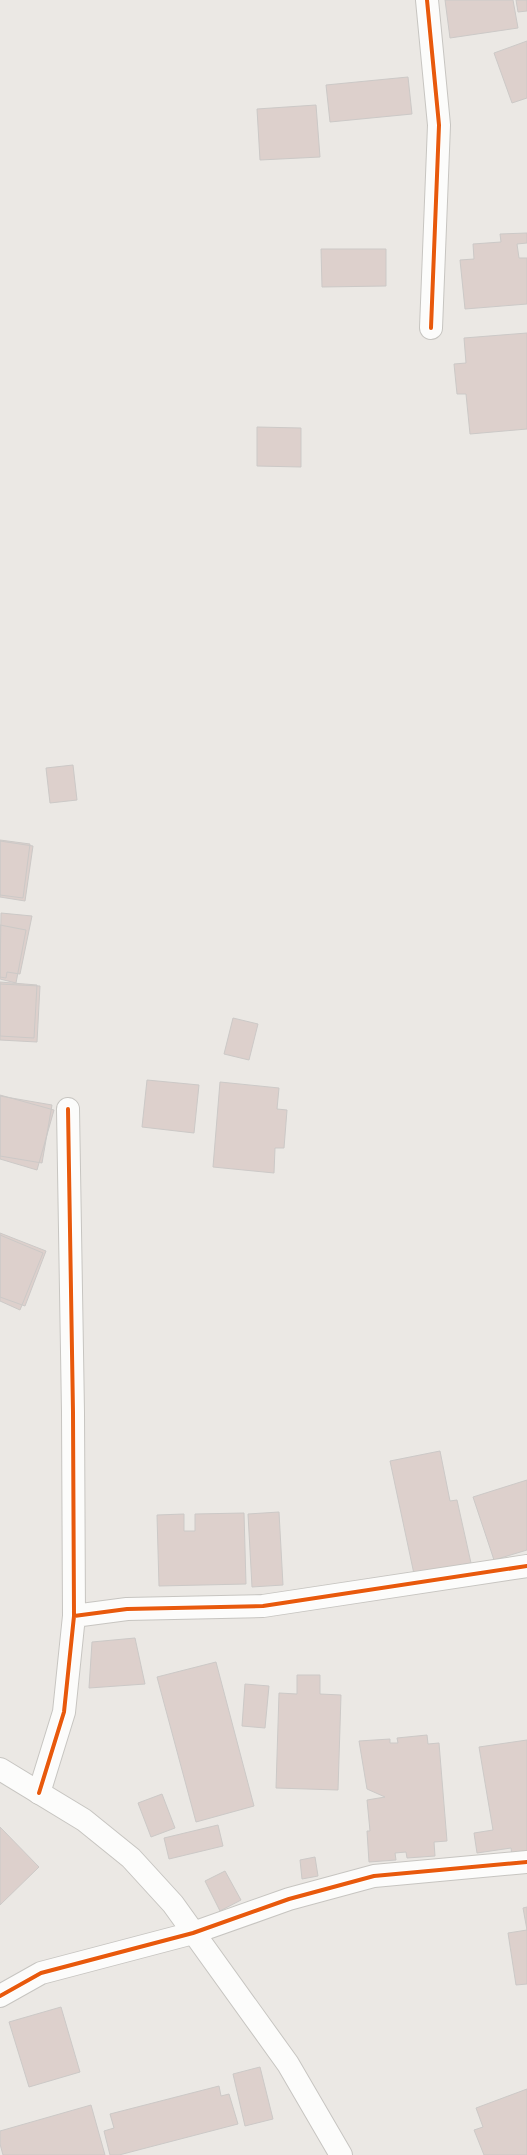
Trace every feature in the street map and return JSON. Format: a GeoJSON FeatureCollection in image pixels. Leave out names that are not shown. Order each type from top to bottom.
{"type":"FeatureCollection","features":[{"type":"Feature","properties":{"kind":"street"},"geometry":{"type":"LineString","coordinates":[[427,0],[439,125],[431,328]]}},
{"type":"Feature","properties":{"kind":"street"},"geometry":{"type":"LineString","coordinates":[[39,1792],[64,1712],[74,1616],[73,1412],[68,1109]]}},
{"type":"Feature","properties":{"kind":"street"},"geometry":{"type":"LineString","coordinates":[[74,1616],[127,1608],[262,1606],[527,1566]]}},
{"type":"Feature","properties":{"kind":"street"},"geometry":{"type":"LineString","coordinates":[[0,1769],[84,1820],[132,1858],[172,1904],[194,1933],[288,2064],[341,2155]]}},
{"type":"Feature","properties":{"kind":"street"},"geometry":{"type":"LineString","coordinates":[[0,1996],[41,1972],[194,1933],[289,1899],[374,1876],[527,1862]]}},
{"type":"Feature","properties":{"kind":"building"},"geometry":{"type":"Polygon","coordinates":[[[445,0],[513,0],[518,28],[450,38],[445,0]]]}},
{"type":"Feature","properties":{"kind":"building"},"geometry":{"type":"Polygon","coordinates":[[[516,0],[527,0],[527,11],[518,12],[516,0]]]}},
{"type":"Feature","properties":{"kind":"building"},"geometry":{"type":"Polygon","coordinates":[[[527,41],[527,98],[512,103],[494,53],[527,41]]]}},
{"type":"Feature","properties":{"kind":"building"},"geometry":{"type":"Polygon","coordinates":[[[408,77],[412,114],[330,122],[326,85],[408,77]]]}},
{"type":"Feature","properties":{"kind":"building"},"geometry":{"type":"Polygon","coordinates":[[[316,105],[320,157],[260,160],[257,109],[316,105]]]}},
{"type":"Feature","properties":{"kind":"building"},"geometry":{"type":"Polygon","coordinates":[[[527,233],[527,243],[517,244],[519,258],[527,258],[527,304],[465,309],[460,260],[474,259],[473,244],[501,242],[500,234],[527,233]]]}},
{"type":"Feature","properties":{"kind":"building"},"geometry":{"type":"Polygon","coordinates":[[[321,249],[386,249],[386,286],[322,287],[321,249]]]}},
{"type":"Feature","properties":{"kind":"building"},"geometry":{"type":"Polygon","coordinates":[[[527,333],[527,429],[470,434],[466,394],[457,394],[454,364],[466,363],[464,338],[527,333]]]}},
{"type":"Feature","properties":{"kind":"building"},"geometry":{"type":"Polygon","coordinates":[[[257,427],[301,428],[301,467],[257,466],[257,427]]]}},
{"type":"Feature","properties":{"kind":"building"},"geometry":{"type":"Polygon","coordinates":[[[73,765],[77,800],[50,803],[46,768],[73,765]]]}},
{"type":"Feature","properties":{"kind":"building"},"geometry":{"type":"Polygon","coordinates":[[[0,840],[30,844],[23,898],[0,895],[0,840]]]}},
{"type":"Feature","properties":{"kind":"building"},"geometry":{"type":"Polygon","coordinates":[[[0,841],[33,846],[25,901],[0,897],[0,841]]]}},
{"type":"Feature","properties":{"kind":"building"},"geometry":{"type":"Polygon","coordinates":[[[1,913],[32,916],[20,974],[7,972],[6,978],[0,977],[1,913]]]}},
{"type":"Feature","properties":{"kind":"building"},"geometry":{"type":"Polygon","coordinates":[[[0,925],[26,930],[16,983],[0,979],[0,925]]]}},
{"type":"Feature","properties":{"kind":"building"},"geometry":{"type":"Polygon","coordinates":[[[0,982],[37,985],[34,1038],[0,1036],[0,982]]]}},
{"type":"Feature","properties":{"kind":"building"},"geometry":{"type":"Polygon","coordinates":[[[0,984],[40,986],[37,1042],[0,1040],[0,984]]]}},
{"type":"Feature","properties":{"kind":"building"},"geometry":{"type":"Polygon","coordinates":[[[233,1018],[258,1024],[249,1060],[224,1054],[233,1018]]]}},
{"type":"Feature","properties":{"kind":"building"},"geometry":{"type":"Polygon","coordinates":[[[147,1080],[199,1085],[194,1133],[142,1127],[147,1080]]]}},
{"type":"Feature","properties":{"kind":"building"},"geometry":{"type":"Polygon","coordinates":[[[220,1082],[279,1088],[277,1109],[287,1110],[284,1148],[275,1148],[274,1173],[213,1167],[220,1082]]]}},
{"type":"Feature","properties":{"kind":"building"},"geometry":{"type":"Polygon","coordinates":[[[0,1095],[54,1110],[37,1170],[0,1159],[0,1095]]]}},
{"type":"Feature","properties":{"kind":"building"},"geometry":{"type":"Polygon","coordinates":[[[0,1096],[52,1105],[42,1163],[0,1156],[0,1096]]]}},
{"type":"Feature","properties":{"kind":"building"},"geometry":{"type":"Polygon","coordinates":[[[0,1233],[46,1251],[25,1306],[0,1297],[0,1233]]]}},
{"type":"Feature","properties":{"kind":"building"},"geometry":{"type":"Polygon","coordinates":[[[0,1235],[43,1253],[20,1310],[0,1301],[0,1235]]]}},
{"type":"Feature","properties":{"kind":"building"},"geometry":{"type":"Polygon","coordinates":[[[440,1451],[450,1501],[457,1500],[471,1563],[414,1574],[390,1461],[440,1451]]]}},
{"type":"Feature","properties":{"kind":"building"},"geometry":{"type":"Polygon","coordinates":[[[527,1480],[527,1550],[494,1560],[473,1497],[527,1480]]]}},
{"type":"Feature","properties":{"kind":"building"},"geometry":{"type":"Polygon","coordinates":[[[279,1512],[283,1585],[252,1587],[248,1514],[279,1512]]]}},
{"type":"Feature","properties":{"kind":"building"},"geometry":{"type":"Polygon","coordinates":[[[244,1513],[246,1584],[159,1586],[157,1515],[184,1514],[184,1531],[195,1531],[195,1514],[244,1513]]]}},
{"type":"Feature","properties":{"kind":"building"},"geometry":{"type":"Polygon","coordinates":[[[135,1638],[145,1684],[89,1688],[92,1642],[135,1638]]]}},
{"type":"Feature","properties":{"kind":"building"},"geometry":{"type":"Polygon","coordinates":[[[216,1662],[254,1806],[196,1822],[157,1677],[216,1662]]]}},
{"type":"Feature","properties":{"kind":"building"},"geometry":{"type":"Polygon","coordinates":[[[297,1675],[320,1675],[320,1694],[341,1695],[338,1790],[276,1788],[279,1693],[297,1694],[297,1675]]]}},
{"type":"Feature","properties":{"kind":"building"},"geometry":{"type":"Polygon","coordinates":[[[245,1684],[269,1686],[265,1728],[242,1726],[245,1684]]]}},
{"type":"Feature","properties":{"kind":"building"},"geometry":{"type":"Polygon","coordinates":[[[427,1735],[428,1744],[439,1743],[447,1841],[434,1842],[435,1856],[407,1858],[406,1852],[395,1853],[396,1860],[369,1862],[367,1831],[370,1831],[367,1800],[385,1797],[367,1789],[359,1741],[390,1739],[390,1743],[398,1743],[397,1738],[427,1735]]]}},
{"type":"Feature","properties":{"kind":"building"},"geometry":{"type":"Polygon","coordinates":[[[527,1740],[527,1853],[512,1856],[511,1848],[477,1853],[474,1833],[493,1830],[479,1747],[527,1740]]]}},
{"type":"Feature","properties":{"kind":"building"},"geometry":{"type":"Polygon","coordinates":[[[162,1794],[175,1828],[151,1837],[138,1803],[162,1794]]]}},
{"type":"Feature","properties":{"kind":"building"},"geometry":{"type":"Polygon","coordinates":[[[218,1825],[223,1846],[169,1859],[164,1838],[218,1825]]]}},
{"type":"Feature","properties":{"kind":"building"},"geometry":{"type":"Polygon","coordinates":[[[0,1827],[39,1867],[0,1905],[0,1827]]]}},
{"type":"Feature","properties":{"kind":"building"},"geometry":{"type":"Polygon","coordinates":[[[315,1857],[318,1876],[302,1879],[300,1860],[315,1857]]]}},
{"type":"Feature","properties":{"kind":"building"},"geometry":{"type":"Polygon","coordinates":[[[225,1871],[241,1900],[220,1911],[205,1881],[225,1871]]]}},
{"type":"Feature","properties":{"kind":"building"},"geometry":{"type":"Polygon","coordinates":[[[527,1907],[527,1930],[523,1908],[527,1907]]]}},
{"type":"Feature","properties":{"kind":"building"},"geometry":{"type":"Polygon","coordinates":[[[527,1930],[527,1984],[516,1985],[508,1933],[527,1930]]]}},
{"type":"Feature","properties":{"kind":"building"},"geometry":{"type":"Polygon","coordinates":[[[61,2007],[80,2072],[29,2087],[9,2022],[61,2007]]]}},
{"type":"Feature","properties":{"kind":"building"},"geometry":{"type":"Polygon","coordinates":[[[260,2067],[273,2119],[245,2126],[233,2074],[260,2067]]]}},
{"type":"Feature","properties":{"kind":"building"},"geometry":{"type":"Polygon","coordinates":[[[219,2086],[221,2096],[229,2094],[238,2124],[119,2155],[110,2155],[104,2131],[114,2128],[110,2114],[219,2086]]]}},
{"type":"Feature","properties":{"kind":"building"},"geometry":{"type":"Polygon","coordinates":[[[527,2089],[527,2155],[484,2155],[474,2130],[483,2127],[476,2108],[527,2089]]]}},
{"type":"Feature","properties":{"kind":"building"},"geometry":{"type":"Polygon","coordinates":[[[91,2105],[105,2155],[3,2155],[0,2144],[0,2131],[91,2105]]]}},
{"type":"Feature","properties":{"kind":"cycle path"},"geometry":{"type":"LineString","coordinates":[[427,0],[439,125],[431,328]]}},
{"type":"Feature","properties":{"kind":"cycle path"},"geometry":{"type":"LineString","coordinates":[[39,1793],[64,1712],[74,1616],[73,1412],[68,1109]]}},
{"type":"Feature","properties":{"kind":"cycle path"},"geometry":{"type":"LineString","coordinates":[[74,1616],[127,1609],[263,1606],[527,1566]]}},
{"type":"Feature","properties":{"kind":"cycle path"},"geometry":{"type":"LineString","coordinates":[[0,1996],[41,1973],[193,1933],[289,1899],[374,1876],[527,1862]]}}]}
